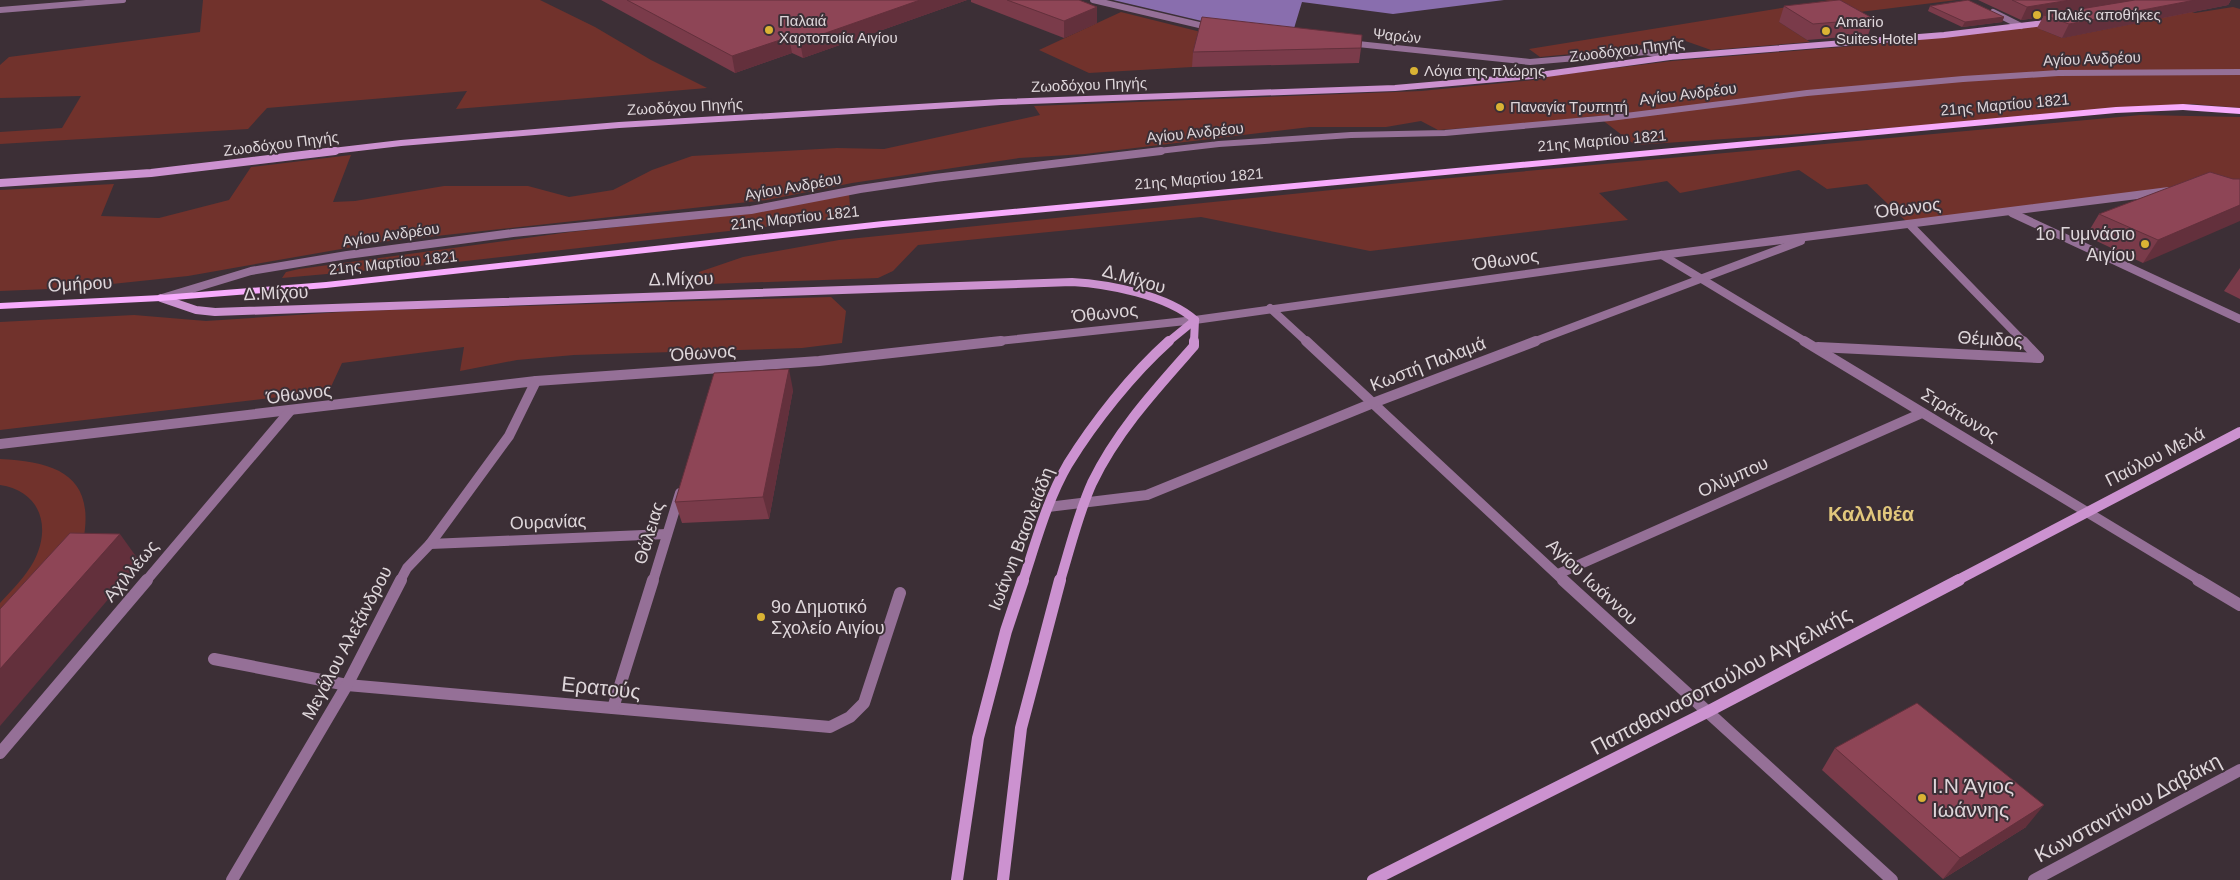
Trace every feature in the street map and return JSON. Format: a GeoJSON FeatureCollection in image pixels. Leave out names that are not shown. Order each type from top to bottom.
{"type":"FeatureCollection","features":[{"type":"Feature","properties":{"kind":"main road","name":"21ης Μαρτίου 1821"},"geometry":{"type":"LineString","coordinates":[[162,298],[326,285],[857,227],[1625,154],[2116,110],[2183,107],[2240,110]]}},
{"type":"Feature","properties":{"kind":"main road","name":"Ομήρου"},"geometry":{"type":"LineString","coordinates":[[0,306],[162,298]]}},
{"type":"Feature","properties":{"kind":"street"},"geometry":{"type":"LineString","coordinates":[[0,10],[123,0]]}},
{"type":"Feature","properties":{"kind":"street"},"geometry":{"type":"LineString","coordinates":[[1093,0],[1221,29]]}},
{"type":"Feature","properties":{"kind":"street"},"geometry":{"type":"LineString","coordinates":[[1990,11],[2021,26]]}},
{"type":"Feature","properties":{"kind":"street","name":"Ζωοδόχου Πηγής"},"geometry":{"type":"LineString","coordinates":[[0,183],[151,173],[401,144],[562,129],[1001,102],[1394,88],[1532,76],[1670,57],[1952,34],[2056,21]]}},
{"type":"Feature","properties":{"kind":"street","name":"Ψαρών"},"geometry":{"type":"LineString","coordinates":[[1338,42],[1530,62],[1646,52],[1670,57]]}},
{"type":"Feature","properties":{"kind":"street","name":"Αγίου Ανδρέου"},"geometry":{"type":"LineString","coordinates":[[162,298],[250,271],[347,255],[513,233],[751,210],[816,197],[935,178],[1219,144],[1351,135],[1445,134],[1610,118],[1807,93],[1963,79],[2067,73],[2240,72]]}},
{"type":"Feature","properties":{"kind":"street","name":"Όθωνος"},"geometry":{"type":"LineString","coordinates":[[0,444],[290,411],[536,380],[718,373],[1195,320],[1270,308],[1662,255],[1910,225],[2180,189]]}},
{"type":"Feature","properties":{"kind":"street"},"geometry":{"type":"LineString","coordinates":[[2009,212],[2028,218],[2240,319]]}},
{"type":"Feature","properties":{"kind":"street","name":"Θέμιδος"},"geometry":{"type":"LineString","coordinates":[[1814,346],[2039,358],[1910,225]]}},
{"type":"Feature","properties":{"kind":"street","name":"Κωστή Παλαμά"},"geometry":{"type":"LineString","coordinates":[[1048,508],[1147,494],[1373,403],[1816,236]]}},
{"type":"Feature","properties":{"kind":"street","name":"Στράτωνος"},"geometry":{"type":"LineString","coordinates":[[1662,255],[2240,605]]}},
{"type":"Feature","properties":{"kind":"street","name":"Δ.Μίχου"},"geometry":{"type":"LineString","coordinates":[[162,298],[196,310],[215,312],[1072,282],[1106,285],[1172,306],[1192,315],[1195,320]]}},
{"type":"Feature","properties":{"kind":"street","name":"Αγίου Ιωάννου"},"geometry":{"type":"LineString","coordinates":[[1270,308],[1707,712],[1892,880]]}},
{"type":"Feature","properties":{"kind":"street"},"geometry":{"type":"LineString","coordinates":[[1003,880],[1021,728],[1052,604],[1092,484],[1118,438],[1143,403],[1194,346],[1195,320]]}},
{"type":"Feature","properties":{"kind":"street","name":"Ιωάννη Βασιλειάδη"},"geometry":{"type":"LineString","coordinates":[[957,880],[978,738],[1006,631],[1048,508],[1068,465],[1117,397],[1167,343],[1195,320]]}},
{"type":"Feature","properties":{"kind":"street","name":"Μεγάλου Αλεξάνδρου"},"geometry":{"type":"LineString","coordinates":[[232,880],[347,685],[407,568],[430,544],[509,436],[536,380]]}},
{"type":"Feature","properties":{"kind":"street","name":"Αχιλλέως"},"geometry":{"type":"LineString","coordinates":[[0,753],[290,411]]}},
{"type":"Feature","properties":{"kind":"street","name":"Ολύμπου"},"geometry":{"type":"LineString","coordinates":[[1558,574],[1922,413]]}},
{"type":"Feature","properties":{"kind":"street","name":"Παύλου Μελά"},"geometry":{"type":"LineString","coordinates":[[2085,512],[2240,432]]}},
{"type":"Feature","properties":{"kind":"street","name":"Θάλειας"},"geometry":{"type":"LineString","coordinates":[[613,708],[684,479]]}},
{"type":"Feature","properties":{"kind":"street","name":"Παπαθανασοπούλου Αγγελικής"},"geometry":{"type":"LineString","coordinates":[[1373,880],[1707,712],[2085,512]]}},
{"type":"Feature","properties":{"kind":"street","name":"Ουρανίας"},"geometry":{"type":"LineString","coordinates":[[430,544],[667,534]]}},
{"type":"Feature","properties":{"kind":"street","name":"Ερατούς"},"geometry":{"type":"LineString","coordinates":[[214,659],[347,685],[830,727],[850,718],[864,703],[900,593]]}},
{"type":"Feature","properties":{"kind":"street","name":"Κωνσταντίνου Δαβάκη"},"geometry":{"type":"LineString","coordinates":[[2034,880],[2240,770]]}},
{"type":"Feature","properties":{"kind":"shaded area"},"geometry":{"type":"Polygon","coordinates":[[[203,0],[540,0],[595,27],[651,60],[707,88],[456,109],[467,91],[267,108],[248,129],[0,144],[0,132],[62,128],[81,96],[0,98],[0,65],[9,57],[200,32],[203,0]]]}},
{"type":"Feature","properties":{"kind":"shaded area"},"geometry":{"type":"Polygon","coordinates":[[[1113,0],[1504,0],[1393,14],[1302,2],[1292,35],[1223,26],[1113,0]]]}},
{"type":"Feature","properties":{"kind":"shaded area"},"geometry":{"type":"Polygon","coordinates":[[[1830,0],[1957,0],[1779,22],[1810,42],[1711,50],[1677,38],[1613,50],[1540,57],[1529,49],[1830,0]]]}},
{"type":"Feature","properties":{"kind":"shaded area"},"geometry":{"type":"Polygon","coordinates":[[[2171,5],[2195,13],[2233,7],[2240,9],[2240,108],[2192,104],[2139,107],[2066,116],[1635,145],[1597,116],[1438,130],[1421,121],[1386,127],[1310,127],[1085,154],[1019,158],[852,183],[767,200],[381,242],[188,276],[74,288],[0,291],[0,190],[114,184],[101,216],[159,218],[229,200],[251,167],[351,155],[333,202],[355,201],[444,186],[528,186],[569,197],[613,190],[652,170],[692,156],[837,148],[884,149],[1040,115],[1034,106],[1421,91],[1544,79],[1549,76],[1672,61],[1902,42],[2047,22],[2042,30],[2062,38],[2147,21],[2171,5]]]}},
{"type":"Feature","properties":{"kind":"shaded area"},"geometry":{"type":"Polygon","coordinates":[[[1121,12],[1201,32],[1192,67],[1089,73],[1039,50],[1121,12]]]}},
{"type":"Feature","properties":{"kind":"shaded area"},"geometry":{"type":"Polygon","coordinates":[[[2141,115],[2240,117],[2240,186],[1910,225],[1867,184],[1827,189],[1799,170],[1680,193],[1667,181],[1599,193],[1628,220],[1370,251],[1201,217],[918,245],[893,271],[878,278],[710,284],[697,280],[699,272],[743,257],[839,240],[1440,179],[2141,115]]]}},
{"type":"Feature","properties":{"kind":"shaded area"},"geometry":{"type":"Polygon","coordinates":[[[849,194],[851,217],[439,264],[282,278],[286,272],[299,269],[570,232],[750,213],[849,194]]]}},
{"type":"Feature","properties":{"kind":"shaded area"},"geometry":{"type":"Polygon","coordinates":[[[831,297],[846,311],[842,343],[802,348],[574,355],[517,360],[460,371],[464,347],[342,363],[329,391],[0,430],[0,322],[134,315],[206,321],[357,311],[831,297]]]}},
{"type":"Feature","properties":{"kind":"shaded area"},"geometry":{"type":"Polygon","coordinates":[[[0,459],[39,464],[55,469],[68,477],[78,488],[84,502],[86,520],[83,542],[0,640],[0,603],[31,567],[39,548],[42,523],[39,512],[25,494],[0,485],[0,459]]]}},
{"type":"Feature","properties":{"kind":"building"},"geometry":{"type":"Polygon","coordinates":[[[627,0],[920,0],[800,42],[789,37],[732,56],[627,0]]]}},
{"type":"Feature","properties":{"kind":"building"},"geometry":{"type":"Polygon","coordinates":[[[1007,0],[1079,0],[1097,7],[1064,21],[1007,0]]]}},
{"type":"Feature","properties":{"kind":"building"},"geometry":{"type":"Polygon","coordinates":[[[1840,0],[1874,19],[1813,24],[1784,6],[1840,0]]]}},
{"type":"Feature","properties":{"kind":"building"},"geometry":{"type":"Polygon","coordinates":[[[1968,0],[2004,17],[1965,22],[1930,6],[1968,0]]]}},
{"type":"Feature","properties":{"kind":"building"},"geometry":{"type":"Polygon","coordinates":[[[2012,0],[2070,0],[2027,7],[2012,0]]]}},
{"type":"Feature","properties":{"kind":"building"},"geometry":{"type":"Polygon","coordinates":[[[2135,0],[2195,0],[2069,24],[2044,15],[2135,0]]]}},
{"type":"Feature","properties":{"kind":"building"},"geometry":{"type":"Polygon","coordinates":[[[1202,17],[1362,35],[1361,48],[1193,52],[1202,17]]]}},
{"type":"Feature","properties":{"kind":"building"},"geometry":{"type":"Polygon","coordinates":[[[2210,172],[2233,179],[2240,179],[2240,205],[2158,240],[2099,214],[2210,172]]]}},
{"type":"Feature","properties":{"kind":"building"},"geometry":{"type":"Polygon","coordinates":[[[789,369],[763,497],[675,502],[714,373],[789,369]]]}},
{"type":"Feature","properties":{"kind":"building"},"geometry":{"type":"Polygon","coordinates":[[[70,533],[120,534],[0,669],[0,609],[70,533]]]}},
{"type":"Feature","properties":{"kind":"building","name":"Ι.Ν Άγιος Ιωάννης"},"geometry":{"type":"Polygon","coordinates":[[[1917,703],[2044,805],[1960,858],[1835,748],[1917,703]]]}},
{"type":"Feature","properties":{"kind":"place","name":"Παλιές αποθήκες"},"geometry":{"type":"Point","coordinates":[2037,15]}},
{"type":"Feature","properties":{"kind":"place","name":"Παλαιά Χαρτοποιία Αιγίου"},"geometry":{"type":"Point","coordinates":[769,30]}},
{"type":"Feature","properties":{"kind":"place","name":"Amario Suites Hotel"},"geometry":{"type":"Point","coordinates":[1826,31]}},
{"type":"Feature","properties":{"kind":"place","name":"Λόγια της πλώρης"},"geometry":{"type":"Point","coordinates":[1414,71]}},
{"type":"Feature","properties":{"kind":"place","name":"Παναγία Τρυπητή"},"geometry":{"type":"Point","coordinates":[1500,107]}},
{"type":"Feature","properties":{"kind":"place","name":"1ο Γυμνάσιο Αιγίου"},"geometry":{"type":"Point","coordinates":[2145,244]}},
{"type":"Feature","properties":{"kind":"place","name":"9ο Δημοτικό Σχολείο Αιγίου"},"geometry":{"type":"Point","coordinates":[761,617]}},
{"type":"Feature","properties":{"kind":"place","name":"Ι.Ν Άγιος Ιωάννης"},"geometry":{"type":"Point","coordinates":[1922,798]}},
{"type":"Feature","properties":{"kind":"district","name":"Καλλιθέα"},"geometry":{"type":"Point","coordinates":[1871,514]}}]}
